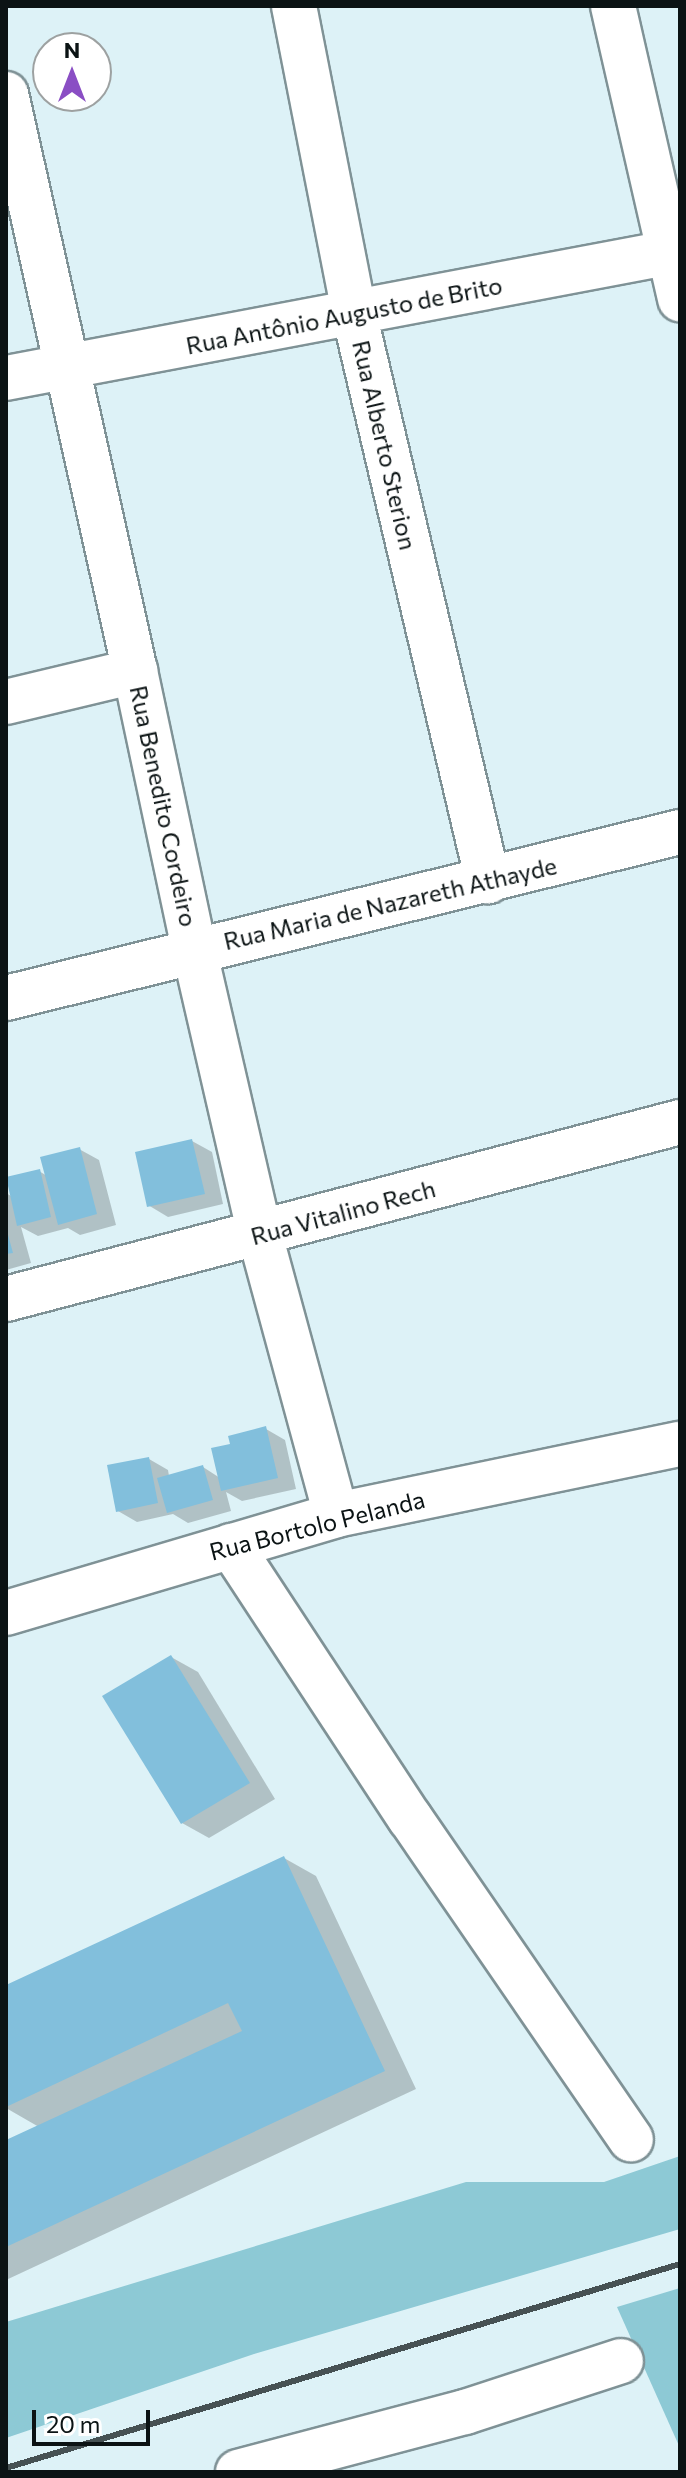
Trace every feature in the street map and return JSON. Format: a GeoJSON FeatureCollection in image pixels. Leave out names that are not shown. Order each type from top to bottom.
{"type":"FeatureCollection","features":[{"type":"Feature","properties":{"kind":"street","name":"Rua Alberto Sterion"},"geometry":{"type":"LineString","coordinates":[[294,6],[354,313],[488,881]]}},
{"type":"Feature","properties":{"kind":"street"},"geometry":{"type":"LineString","coordinates":[[613,6],[676,249],[680,299]]}},
{"type":"Feature","properties":{"kind":"street","name":"Rua Benedito Cordeiro"},"geometry":{"type":"LineString","coordinates":[[6,94],[260,1235],[336,1515]]}},
{"type":"Feature","properties":{"kind":"street","name":"Rua Antônio Augusto de Brito"},"geometry":{"type":"LineString","coordinates":[[6,378],[676,249]]}},
{"type":"Feature","properties":{"kind":"street"},"geometry":{"type":"LineString","coordinates":[[6,702],[135,671]]}},
{"type":"Feature","properties":{"kind":"street","name":"Rua Maria de Nazareth Athayde"},"geometry":{"type":"LineString","coordinates":[[6,998],[194,949],[488,881],[680,832]]}},
{"type":"Feature","properties":{"kind":"street","name":"Rua Vitalino Rech"},"geometry":{"type":"LineString","coordinates":[[6,1299],[260,1235],[680,1122]]}},
{"type":"Feature","properties":{"kind":"street","name":"Rua Bortolo Pelanda"},"geometry":{"type":"LineString","coordinates":[[6,1613],[336,1515],[680,1444]]}},
{"type":"Feature","properties":{"kind":"street"},"geometry":{"type":"LineString","coordinates":[[231,1546],[410,1818],[631,2139]]}},
{"type":"Feature","properties":{"kind":"street"},"geometry":{"type":"LineString","coordinates":[[238,2472],[465,2412],[621,2361]]}},
{"type":"Feature","properties":{"kind":"shaded area"},"geometry":{"type":"Polygon","coordinates":[[[680,2156],[680,2229],[254,2354],[6,2438],[6,2322],[466,2182],[604,2182],[680,2156]]]}},
{"type":"Feature","properties":{"kind":"shaded area"},"geometry":{"type":"Polygon","coordinates":[[[680,2288],[680,2448],[617,2307],[680,2288]]]}},
{"type":"Feature","properties":{"kind":"building"},"geometry":{"type":"Polygon","coordinates":[[[192,1139],[205,1194],[147,1207],[135,1152],[192,1139]]]}},
{"type":"Feature","properties":{"kind":"building"},"geometry":{"type":"Polygon","coordinates":[[[80,1147],[97,1214],[58,1225],[40,1157],[80,1147]]]}},
{"type":"Feature","properties":{"kind":"building"},"geometry":{"type":"Polygon","coordinates":[[[40,1169],[51,1217],[17,1226],[6,1177],[40,1169]]]}},
{"type":"Feature","properties":{"kind":"building"},"geometry":{"type":"Polygon","coordinates":[[[6,1232],[13,1253],[6,1254],[6,1232]]]}},
{"type":"Feature","properties":{"kind":"building"},"geometry":{"type":"Polygon","coordinates":[[[266,1426],[278,1478],[221,1491],[211,1448],[230,1444],[228,1436],[266,1426]]]}},
{"type":"Feature","properties":{"kind":"building"},"geometry":{"type":"Polygon","coordinates":[[[149,1457],[158,1503],[116,1512],[107,1465],[149,1457]]]}},
{"type":"Feature","properties":{"kind":"building"},"geometry":{"type":"Polygon","coordinates":[[[203,1465],[213,1500],[167,1513],[157,1478],[203,1465]]]}},
{"type":"Feature","properties":{"kind":"building"},"geometry":{"type":"Polygon","coordinates":[[[171,1655],[250,1783],[181,1824],[102,1696],[171,1655]]]}},
{"type":"Feature","properties":{"kind":"building"},"geometry":{"type":"Polygon","coordinates":[[[284,1856],[385,2071],[6,2247],[6,2140],[242,2031],[228,2003],[6,2107],[6,1985],[284,1856]]]}},
{"type":"Feature","properties":{"kind":"railway"},"geometry":{"type":"LineString","coordinates":[[6,2468],[680,2264]]}}]}
